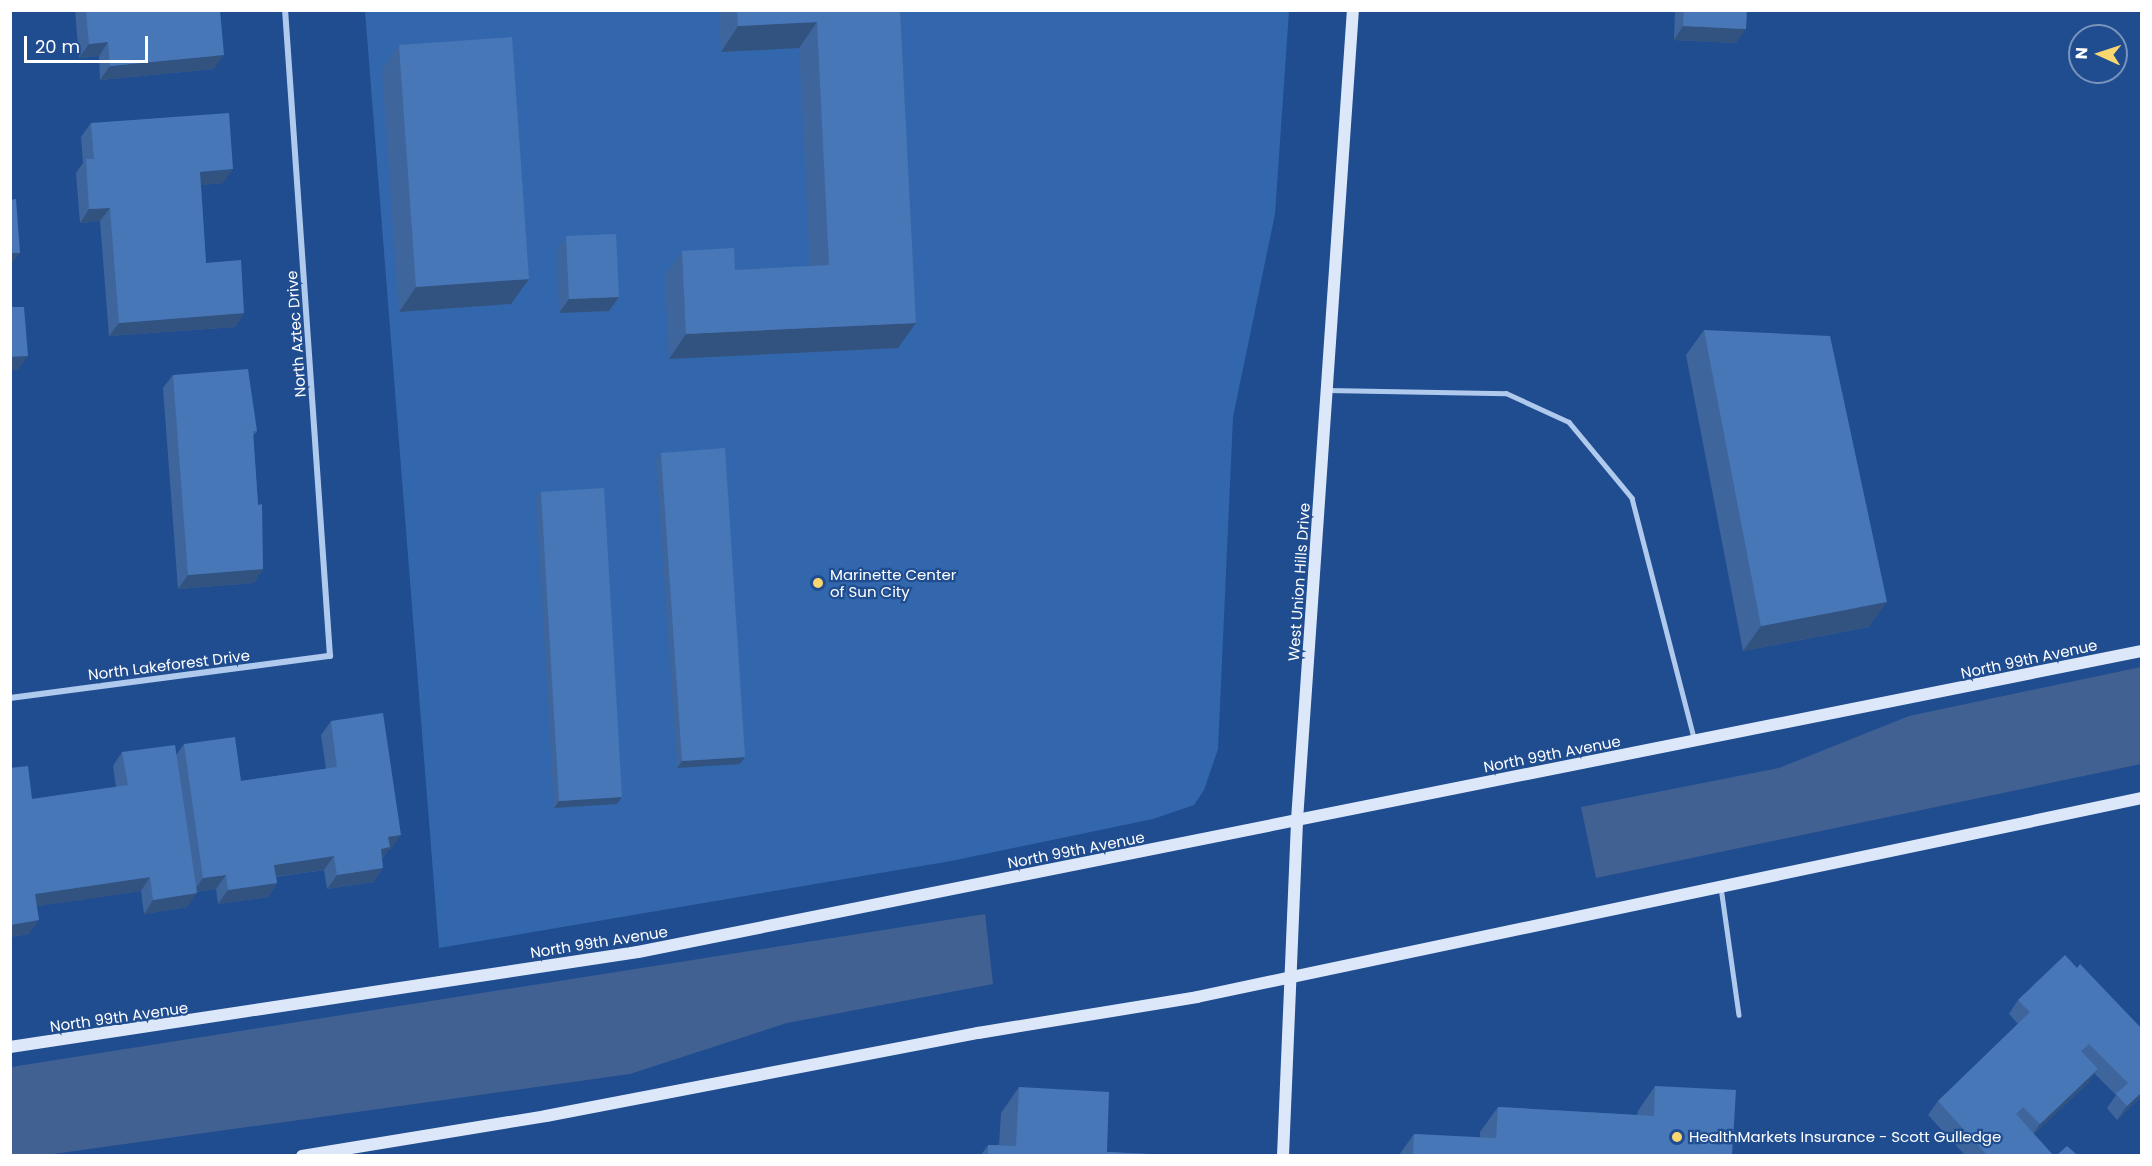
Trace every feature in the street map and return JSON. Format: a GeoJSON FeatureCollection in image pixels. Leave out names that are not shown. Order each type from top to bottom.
{"type":"FeatureCollection","features":[{"type":"Feature","properties":{"kind":"main road","name":"West Union Hills Drive"},"geometry":{"type":"LineString","coordinates":[[1283,1155],[1288,975],[1297,820],[1353,10]]}},
{"type":"Feature","properties":{"kind":"main road","name":"North 99th Avenue"},"geometry":{"type":"LineString","coordinates":[[10,1047],[638,952],[2142,651]]}},
{"type":"Feature","properties":{"kind":"main road"},"geometry":{"type":"LineString","coordinates":[[302,1155],[546,1116],[978,1033],[1197,997],[1288,975],[2142,798]]}},
{"type":"Feature","properties":{"kind":"street","name":"North Aztec Drive"},"geometry":{"type":"LineString","coordinates":[[285,10],[330,656]]}},
{"type":"Feature","properties":{"kind":"street","name":"North Lakeforest Drive"},"geometry":{"type":"LineString","coordinates":[[10,698],[330,656]]}},
{"type":"Feature","properties":{"kind":"lane"},"geometry":{"type":"LineString","coordinates":[[1328,390],[1506,393],[1569,422],[1632,498],[1694,741]]}},
{"type":"Feature","properties":{"kind":"lane"},"geometry":{"type":"LineString","coordinates":[[1720,886],[1739,1015]]}},
{"type":"Feature","properties":{"kind":"shaded area","name":"Marinette Center of Sun City"},"geometry":{"type":"Polygon","coordinates":[[[365,11],[1289,11],[1275,214],[1233,417],[1218,749],[1204,790],[1194,805],[1153,819],[951,861],[439,948],[365,11]]]}},
{"type":"Feature","properties":{"kind":"shaded area"},"geometry":{"type":"Polygon","coordinates":[[[2141,667],[2141,764],[1596,878],[1581,807],[1779,768],[1909,716],[2141,667]]]}},
{"type":"Feature","properties":{"kind":"shaded area"},"geometry":{"type":"Polygon","coordinates":[[[985,914],[993,984],[787,1023],[630,1074],[46,1155],[11,1155],[11,1067],[985,914]]]}},
{"type":"Feature","properties":{"kind":"building"},"geometry":{"type":"Polygon","coordinates":[[[86,10],[220,10],[224,55],[110,66],[108,42],[89,44],[86,10]]]}},
{"type":"Feature","properties":{"kind":"building"},"geometry":{"type":"Polygon","coordinates":[[[737,10],[900,10],[916,323],[686,334],[682,251],[734,248],[735,270],[829,265],[817,22],[738,26],[737,10]]]}},
{"type":"Feature","properties":{"kind":"building"},"geometry":{"type":"Polygon","coordinates":[[[1684,10],[1747,10],[1746,29],[1683,26],[1684,10]]]}},
{"type":"Feature","properties":{"kind":"building"},"geometry":{"type":"Polygon","coordinates":[[[512,37],[529,279],[416,287],[399,45],[512,37]]]}},
{"type":"Feature","properties":{"kind":"building"},"geometry":{"type":"Polygon","coordinates":[[[229,113],[233,169],[200,172],[206,263],[241,260],[244,313],[119,323],[110,208],[89,209],[86,159],[94,159],[91,123],[229,113]]]}},
{"type":"Feature","properties":{"kind":"building"},"geometry":{"type":"Polygon","coordinates":[[[16,199],[20,253],[10,253],[10,200],[16,199]]]}},
{"type":"Feature","properties":{"kind":"building"},"geometry":{"type":"Polygon","coordinates":[[[616,234],[619,297],[569,299],[566,236],[616,234]]]}},
{"type":"Feature","properties":{"kind":"building"},"geometry":{"type":"Polygon","coordinates":[[[10,307],[24,307],[28,356],[10,357],[10,307]]]}},
{"type":"Feature","properties":{"kind":"building"},"geometry":{"type":"Polygon","coordinates":[[[1704,330],[1830,336],[1887,602],[1761,626],[1704,330]]]}},
{"type":"Feature","properties":{"kind":"building"},"geometry":{"type":"Polygon","coordinates":[[[248,369],[257,431],[253,431],[258,505],[262,504],[263,569],[188,575],[173,375],[248,369]]]}},
{"type":"Feature","properties":{"kind":"building"},"geometry":{"type":"Polygon","coordinates":[[[725,448],[745,757],[682,761],[661,453],[725,448]]]}},
{"type":"Feature","properties":{"kind":"building"},"geometry":{"type":"Polygon","coordinates":[[[604,488],[622,797],[559,801],[541,492],[604,488]]]}},
{"type":"Feature","properties":{"kind":"building"},"geometry":{"type":"Polygon","coordinates":[[[383,713],[401,835],[388,837],[390,847],[381,849],[383,868],[337,875],[334,856],[274,865],[277,883],[228,890],[226,875],[203,878],[184,744],[235,737],[241,781],[337,767],[331,721],[383,713]]]}},
{"type":"Feature","properties":{"kind":"building"},"geometry":{"type":"Polygon","coordinates":[[[175,745],[197,893],[153,900],[150,877],[35,894],[39,920],[10,925],[10,768],[28,766],[32,799],[128,785],[122,752],[175,745]]]}},
{"type":"Feature","properties":{"kind":"building"},"geometry":{"type":"Polygon","coordinates":[[[2065,955],[2077,968],[2080,964],[2142,1029],[2142,1092],[2127,1106],[2116,1094],[2128,1083],[2089,1044],[2081,1051],[2098,1069],[2040,1124],[2023,1107],[2016,1114],[2053,1155],[1987,1155],[1938,1101],[2030,1012],[2018,1000],[2065,955]]]}},
{"type":"Feature","properties":{"kind":"building"},"geometry":{"type":"Polygon","coordinates":[[[1655,1086],[1736,1090],[1732,1155],[1413,1155],[1414,1134],[1496,1138],[1498,1107],[1654,1116],[1655,1086]]]}},
{"type":"Feature","properties":{"kind":"building"},"geometry":{"type":"Polygon","coordinates":[[[1019,1087],[1109,1092],[1107,1152],[1170,1155],[988,1155],[988,1145],[1016,1146],[1019,1087]]]}},
{"type":"Feature","properties":{"kind":"building"},"geometry":{"type":"Polygon","coordinates":[[[2067,1146],[2076,1154],[2057,1155],[2067,1146]]]}},
{"type":"Feature","properties":{"kind":"place","name":"Marinette Center of Sun City"},"geometry":{"type":"Point","coordinates":[818,583]}},
{"type":"Feature","properties":{"kind":"place","name":"HealthMarkets Insurance - Scott Gulledge"},"geometry":{"type":"Point","coordinates":[1677,1137]}}]}
